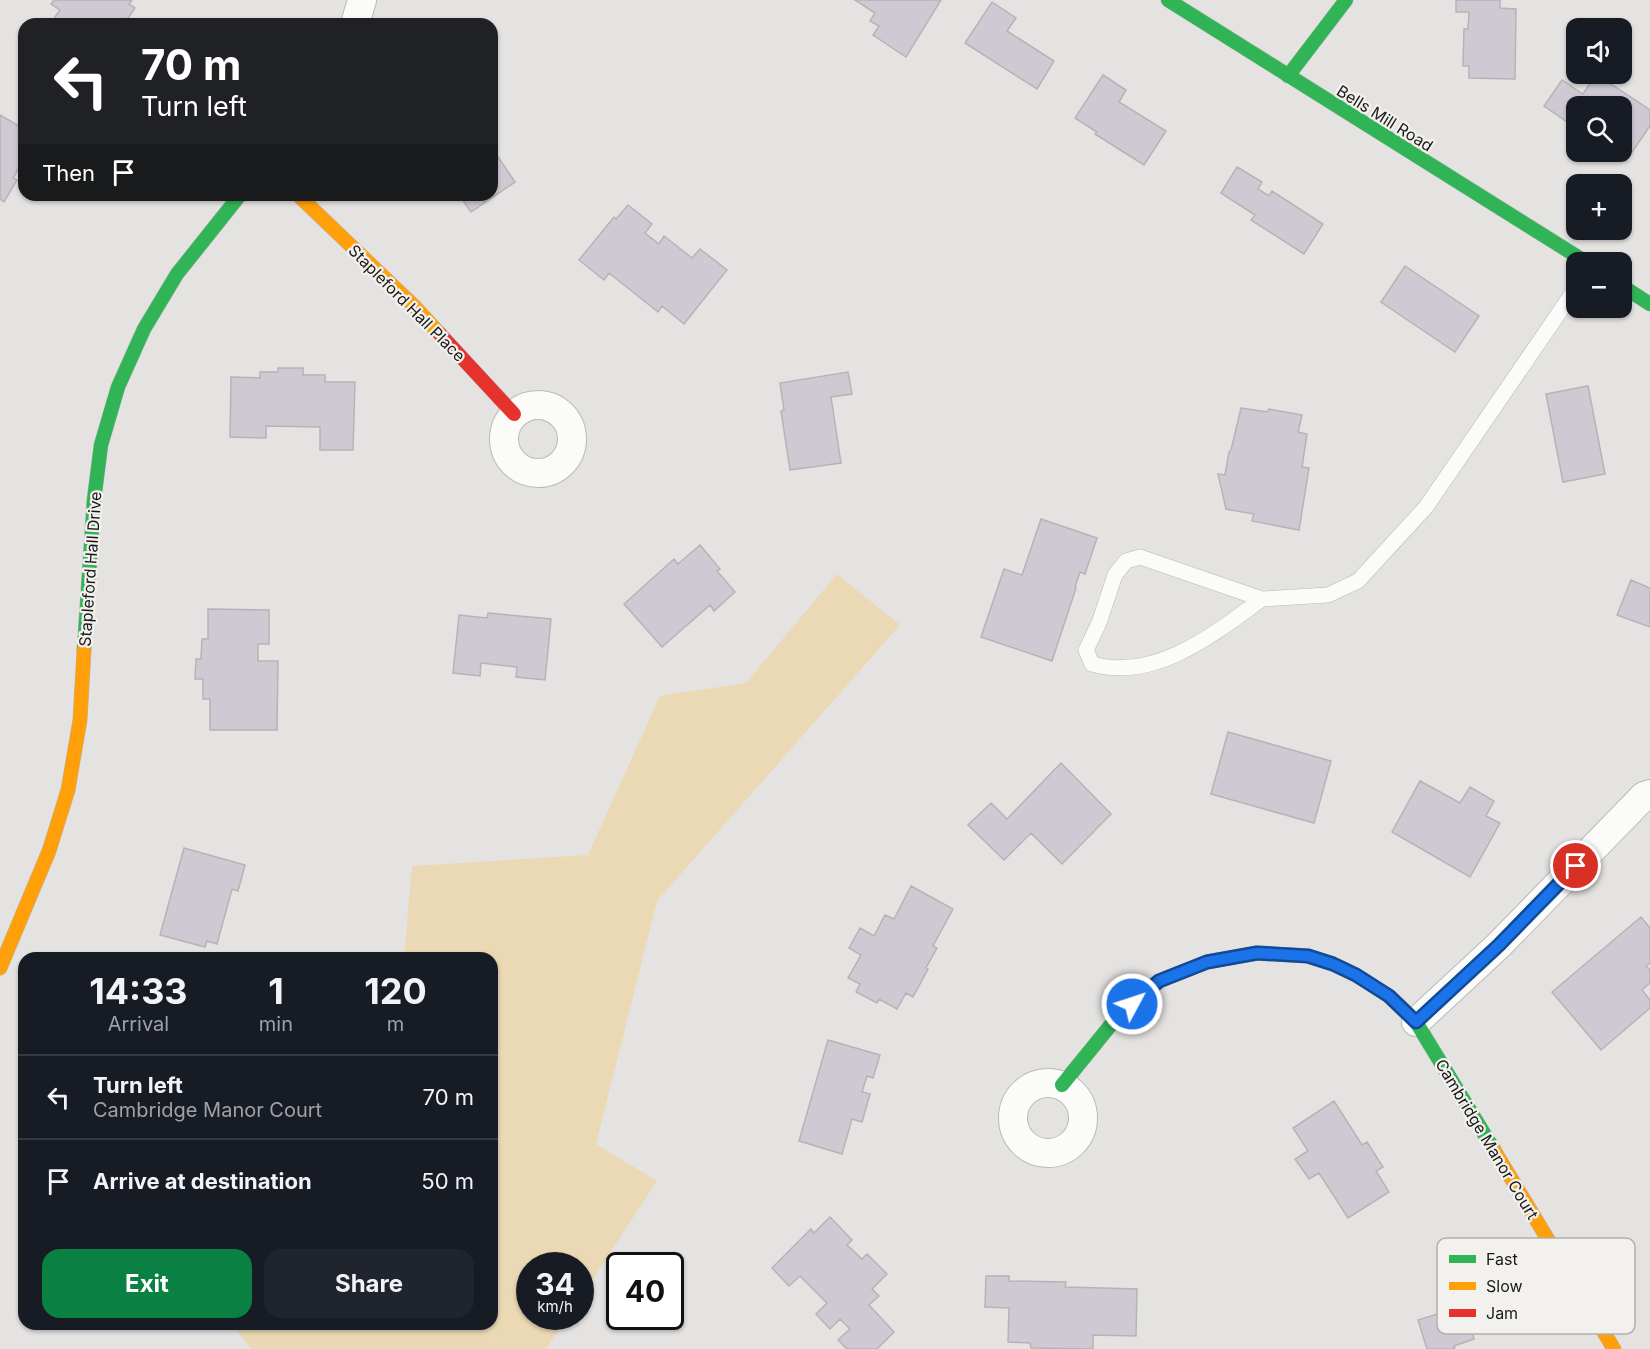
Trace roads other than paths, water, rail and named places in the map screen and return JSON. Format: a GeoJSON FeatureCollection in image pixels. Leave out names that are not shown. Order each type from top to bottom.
{"type":"FeatureCollection","features":[{"type":"Feature","properties":{"kind":"street"},"geometry":{"type":"LineString","coordinates":[[357,18],[362,0]]}},
{"type":"Feature","properties":{"kind":"street","name":"Bells Mill Road"},"geometry":{"type":"LineString","coordinates":[[1168,0],[1570,252]]}},
{"type":"Feature","properties":{"kind":"street"},"geometry":{"type":"LineString","coordinates":[[1287,76],[1346,0]]}},
{"type":"Feature","properties":{"kind":"street","name":"Stapleford Hall Drive"},"geometry":{"type":"LineString","coordinates":[[0,968],[49,851],[68,790],[80,720],[95,489],[101,445],[118,387],[144,329],[177,274],[235,201]]}},
{"type":"Feature","properties":{"kind":"street","name":"Stapleford Hall Place"},"geometry":{"type":"LineString","coordinates":[[303,201],[415,307],[514,414]]}},
{"type":"Feature","properties":{"kind":"street"},"geometry":{"type":"LineString","coordinates":[[1632,292],[1650,304]]}},
{"type":"Feature","properties":{"kind":"street"},"geometry":{"type":"LineString","coordinates":[[1416,1022],[1499,945],[1644,796],[1650,794]]}},
{"type":"Feature","properties":{"kind":"street","name":"Cambridge Manor Court"},"geometry":{"type":"LineString","coordinates":[[1062,1085],[1118,1016],[1159,981],[1207,962],[1257,953],[1308,956],[1356,975],[1389,996],[1416,1022],[1547,1238]]}},
{"type":"Feature","properties":{"kind":"street","name":"Cambridge Manor Court"},"geometry":{"type":"LineString","coordinates":[[1605,1334],[1614,1349]]}},
{"type":"Feature","properties":{"kind":"lane"},"geometry":{"type":"LineString","coordinates":[[1262,599],[1212,635],[1162,661],[1128,668],[1106,668],[1092,664],[1086,650],[1099,623],[1115,575],[1126,561],[1140,557],[1262,599],[1328,595],[1358,581],[1426,507],[1566,303]]}}]}
